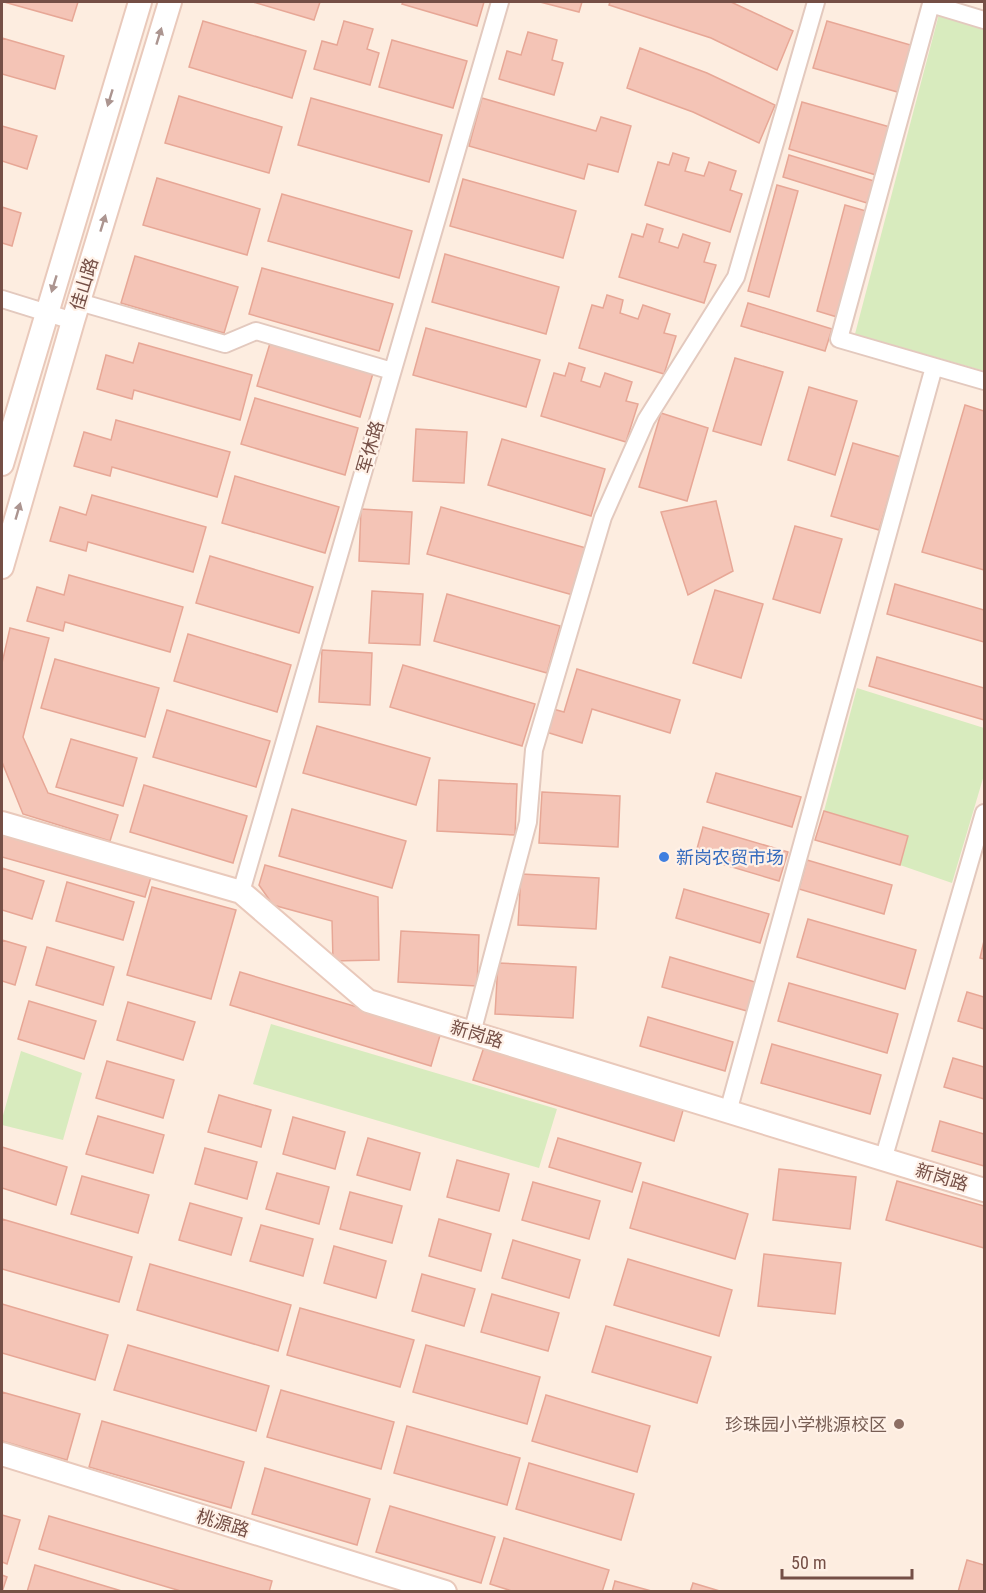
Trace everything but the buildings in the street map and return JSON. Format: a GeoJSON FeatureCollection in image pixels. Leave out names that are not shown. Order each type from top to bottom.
{"type":"FeatureCollection","features":[{"type":"Feature","properties":{"kind":"street","name":"佳山路"},"geometry":{"type":"LineString","coordinates":[[2,464],[45,313],[140,2]]}},
{"type":"Feature","properties":{"kind":"street","name":"佳山路"},"geometry":{"type":"LineString","coordinates":[[2,567],[170,2]]}},
{"type":"Feature","properties":{"kind":"street","name":"军休路"},"geometry":{"type":"LineString","coordinates":[[241,892],[500,2]]}},
{"type":"Feature","properties":{"kind":"street"},"geometry":{"type":"LineString","coordinates":[[472,1033],[528,822],[534,750],[603,517],[646,420],[736,277],[816,2]]}},
{"type":"Feature","properties":{"kind":"street"},"geometry":{"type":"LineString","coordinates":[[984,20],[930,4],[839,339],[984,381]]}},
{"type":"Feature","properties":{"kind":"street"},"geometry":{"type":"LineString","coordinates":[[2,299],[45,313],[76,312],[225,345],[256,331],[392,371]]}},
{"type":"Feature","properties":{"kind":"street"},"geometry":{"type":"LineString","coordinates":[[728,1112],[934,367]]}},
{"type":"Feature","properties":{"kind":"street"},"geometry":{"type":"LineString","coordinates":[[883,1160],[984,813]]}},
{"type":"Feature","properties":{"kind":"street","name":"新岗路"},"geometry":{"type":"LineString","coordinates":[[2,823],[241,892],[368,1001],[984,1190]]}},
{"type":"Feature","properties":{"kind":"street","name":"桃源路"},"geometry":{"type":"LineString","coordinates":[[2,1454],[445,1592]]}},
{"type":"Feature","properties":{"kind":"green space"},"geometry":{"type":"Polygon","coordinates":[[[939,14],[984,27],[984,371],[855,334],[939,14]]]}},
{"type":"Feature","properties":{"kind":"green space"},"geometry":{"type":"Polygon","coordinates":[[[857,688],[984,728],[984,775],[952,883],[900,865],[908,836],[824,811],[857,688]]]}},
{"type":"Feature","properties":{"kind":"green space"},"geometry":{"type":"Polygon","coordinates":[[[271,1024],[557,1109],[539,1168],[253,1084],[271,1024]]]}},
{"type":"Feature","properties":{"kind":"green space"},"geometry":{"type":"Polygon","coordinates":[[[21,1051],[82,1073],[63,1140],[2,1125],[21,1051]]]}},
{"type":"Feature","properties":{"kind":"place","name":"新岗农贸市场"},"geometry":{"type":"Point","coordinates":[664,857]}},
{"type":"Feature","properties":{"kind":"place","name":"珍珠园小学桃源校区"},"geometry":{"type":"Point","coordinates":[899,1424]}}]}
